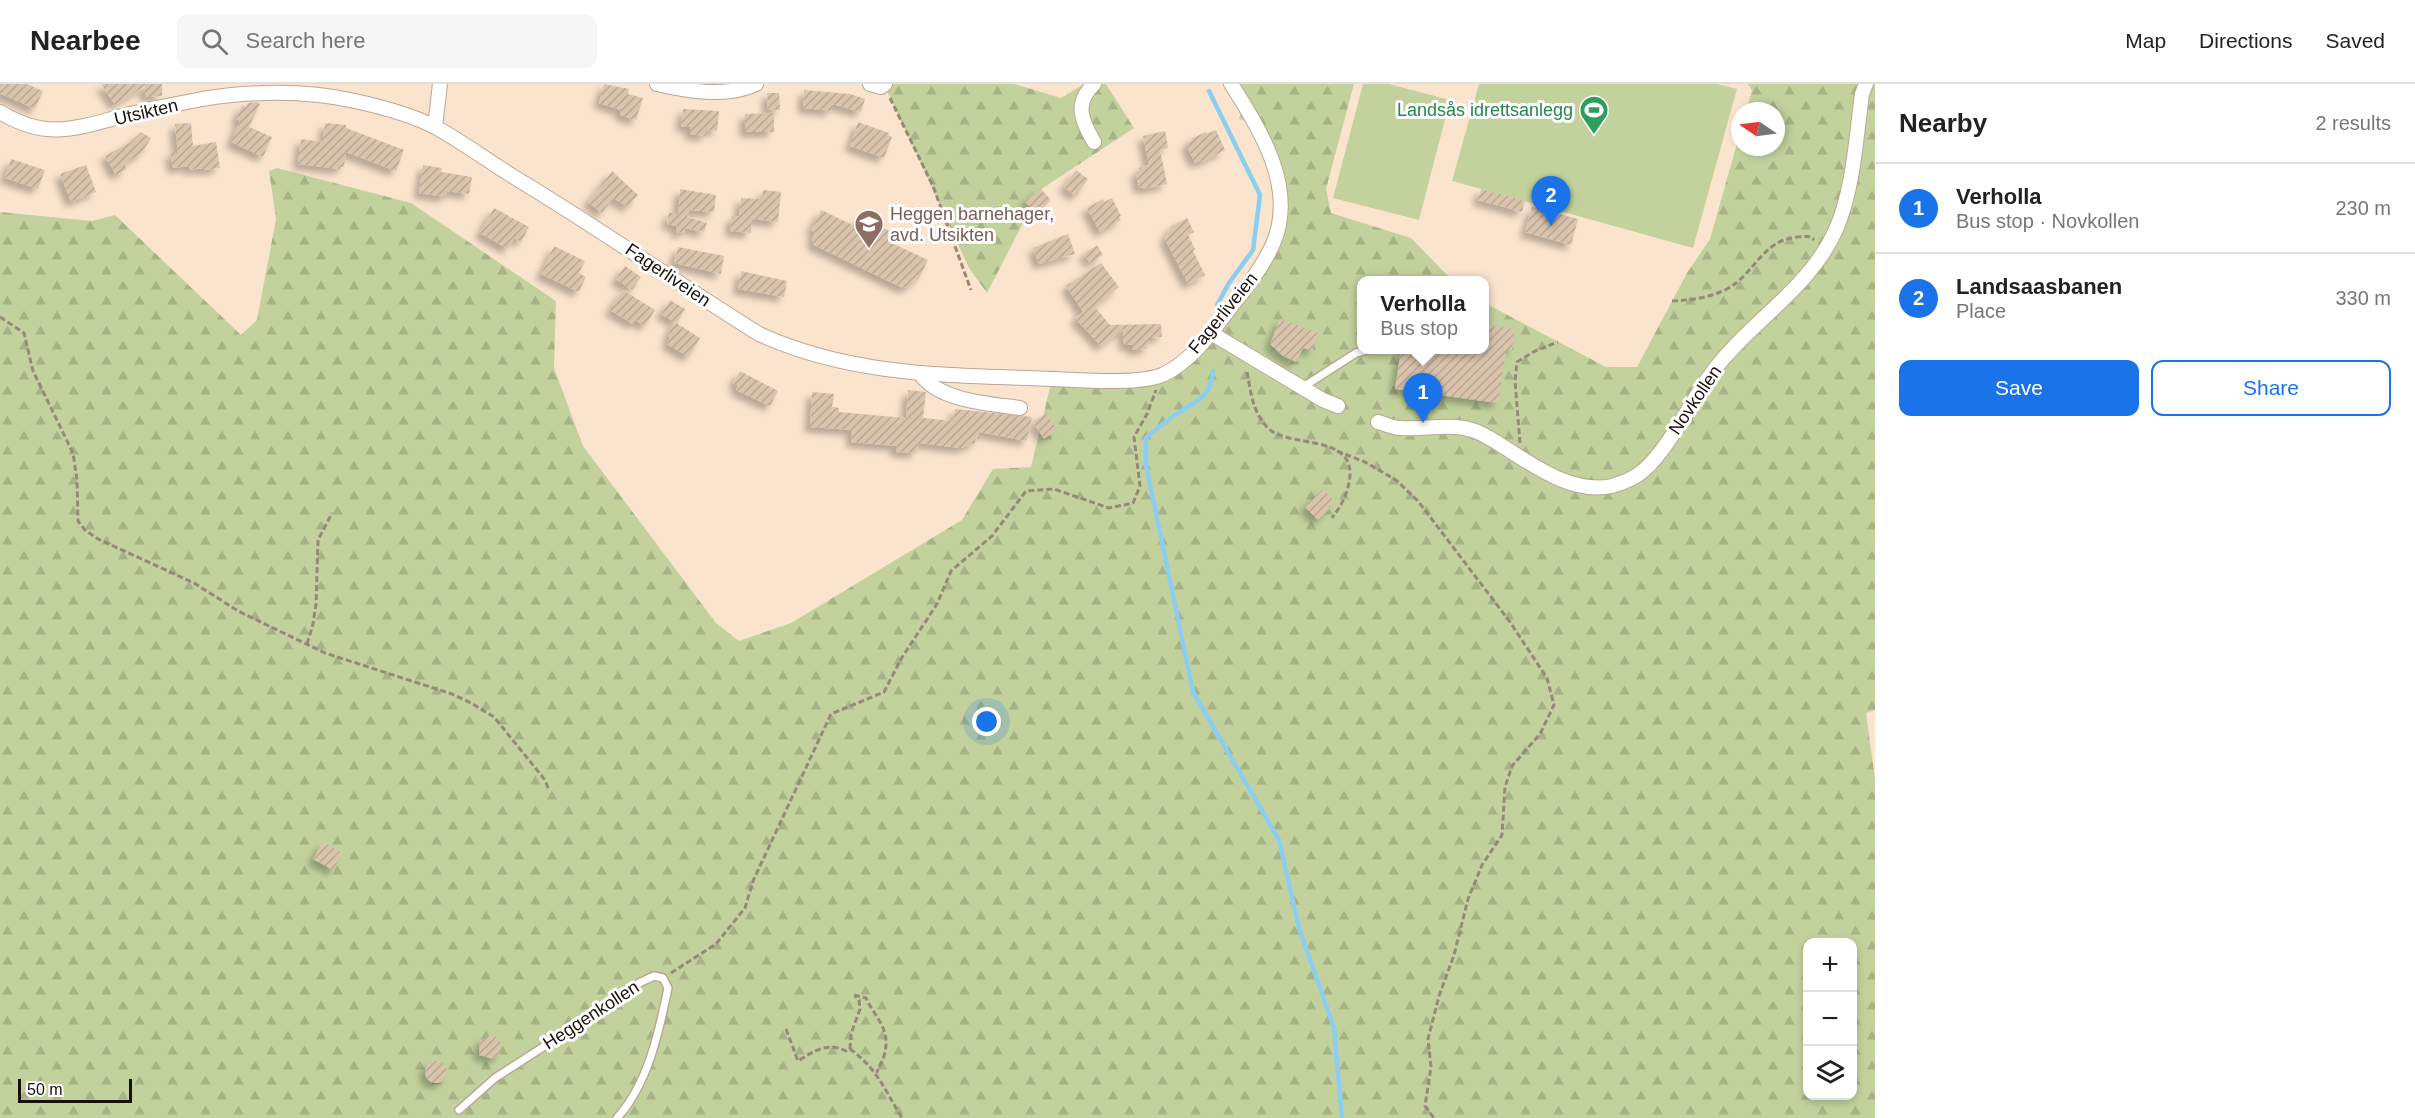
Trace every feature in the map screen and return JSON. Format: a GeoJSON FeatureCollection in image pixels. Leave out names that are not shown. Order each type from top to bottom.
{"type":"FeatureCollection","features":[{"type":"Feature","properties":{"kind":"street"},"geometry":{"type":"LineString","coordinates":[[435,127],[440,84]]}},
{"type":"Feature","properties":{"kind":"street"},"geometry":{"type":"LineString","coordinates":[[657,84],[715,92],[756,84]]}},
{"type":"Feature","properties":{"kind":"street"},"geometry":{"type":"LineString","coordinates":[[870,84],[881,87],[885,85]]}},
{"type":"Feature","properties":{"kind":"street"},"geometry":{"type":"LineString","coordinates":[[1094,84],[1080,105],[1080,115],[1094,142]]}},
{"type":"Feature","properties":{"kind":"street","name":"Fagerliveien"},"geometry":{"type":"LineString","coordinates":[[435,127],[555,201],[759,334],[791,349],[871,369],[920,373],[1127,380],[1162,375],[1196,350],[1266,258],[1274,243],[1281,215],[1280,187],[1273,163],[1256,126],[1232,84]]}},
{"type":"Feature","properties":{"kind":"street","name":"Novkollen"},"geometry":{"type":"LineString","coordinates":[[1378,422],[1398,428],[1452,426],[1474,430],[1552,476],[1574,484],[1610,486],[1628,481],[1644,470],[1660,452],[1719,364],[1754,326],[1799,284],[1837,228],[1845,202],[1862,94],[1866,84]]}},
{"type":"Feature","properties":{"kind":"street","name":"Utsikten"},"geometry":{"type":"LineString","coordinates":[[0,112],[15,122],[34,129],[56,131],[74,129],[132,113],[203,99],[259,93],[308,94],[356,101],[435,127]]}},
{"type":"Feature","properties":{"kind":"street"},"geometry":{"type":"LineString","coordinates":[[1211,333],[1338,406]]}},
{"type":"Feature","properties":{"kind":"street"},"geometry":{"type":"LineString","coordinates":[[920,373],[933,387],[955,396],[983,403],[1020,408]]}},
{"type":"Feature","properties":{"kind":"lane"},"geometry":{"type":"LineString","coordinates":[[1303,387],[1357,353]]}},
{"type":"Feature","properties":{"kind":"lane","name":"Heggenkollen"},"geometry":{"type":"LineString","coordinates":[[459,1110],[495,1078],[614,1002],[639,983],[654,976],[663,978],[668,988],[646,1068],[626,1108],[617,1118]]}},
{"type":"Feature","properties":{"kind":"path"},"geometry":{"type":"LineString","coordinates":[[885,85],[933,186],[971,290]]}},
{"type":"Feature","properties":{"kind":"path"},"geometry":{"type":"LineString","coordinates":[[1672,301],[1712,296],[1726,289],[1739,281],[1765,251],[1785,238],[1811,237],[1824,250]]}},
{"type":"Feature","properties":{"kind":"path"},"geometry":{"type":"LineString","coordinates":[[0,317],[24,333],[33,371],[71,446],[77,480],[78,520],[85,530],[98,539],[194,583],[272,629],[325,653],[452,694],[486,711],[494,717],[545,780],[548,788]]}},
{"type":"Feature","properties":{"kind":"path"},"geometry":{"type":"LineString","coordinates":[[1520,457],[1515,381],[1517,362],[1535,351],[1558,342]]}},
{"type":"Feature","properties":{"kind":"path"},"geometry":{"type":"LineString","coordinates":[[1246,353],[1246,365],[1255,409],[1269,429],[1282,436],[1317,443],[1365,462],[1396,480],[1418,501],[1510,622],[1547,678],[1554,705],[1540,734],[1512,766],[1505,787],[1502,835],[1482,865],[1468,898],[1454,955],[1439,996],[1428,1040],[1431,1066],[1425,1106],[1434,1118]]}},
{"type":"Feature","properties":{"kind":"path"},"geometry":{"type":"LineString","coordinates":[[663,978],[716,944],[745,908],[753,880],[831,714],[884,692],[901,659],[938,604],[951,571],[992,536],[1026,491],[1054,489],[1109,508],[1133,503],[1140,486],[1134,437],[1147,414],[1162,375]]}},
{"type":"Feature","properties":{"kind":"path"},"geometry":{"type":"LineString","coordinates":[[1332,518],[1341,507],[1346,495],[1351,467],[1337,451]]}},
{"type":"Feature","properties":{"kind":"path"},"geometry":{"type":"LineString","coordinates":[[307,644],[316,604],[318,540],[332,513]]}},
{"type":"Feature","properties":{"kind":"path"},"geometry":{"type":"LineString","coordinates":[[850,1049],[851,1034],[860,1009],[859,1000],[854,995],[866,998],[882,1024],[886,1040],[885,1056],[877,1075]]}},
{"type":"Feature","properties":{"kind":"path"},"geometry":{"type":"LineString","coordinates":[[786,1029],[798,1061],[823,1047],[834,1047],[846,1051],[850,1049]]}},
{"type":"Feature","properties":{"kind":"path"},"geometry":{"type":"LineString","coordinates":[[850,1049],[862,1058],[877,1075],[890,1093],[902,1118]]}},
{"type":"Feature","properties":{"kind":"green space"},"geometry":{"type":"Polygon","coordinates":[[[884,84],[1014,84],[1061,98],[1084,84],[1106,84],[1134,128],[1040,190],[987,293],[969,268],[884,84]]]}},
{"type":"Feature","properties":{"kind":"green space"},"geometry":{"type":"Polygon","coordinates":[[[1227,84],[1354,84],[1326,189],[1331,213],[1411,238],[1448,276],[1357,276],[1357,354],[1489,354],[1489,305],[1606,367],[1637,367],[1687,273],[1710,239],[1733,156],[1785,156],[1785,102],[1749,102],[1752,91],[1748,84],[1875,84],[1875,710],[1866,713],[1875,779],[1875,1118],[0,1118],[0,212],[92,221],[115,215],[241,335],[257,320],[276,219],[269,171],[277,168],[411,203],[556,301],[554,368],[583,446],[716,623],[739,641],[791,623],[962,520],[993,469],[1031,467],[1052,379],[1166,376],[1255,276],[1281,211],[1276,177],[1249,122],[1239,119],[1242,108],[1227,84]]]}},
{"type":"Feature","properties":{"kind":"green space"},"geometry":{"type":"Polygon","coordinates":[[[1363,84],[1389,84],[1450,100],[1419,220],[1333,198],[1363,84]]]}},
{"type":"Feature","properties":{"kind":"green space","name":"Landsås idrettsanlegg"},"geometry":{"type":"Polygon","coordinates":[[[1479,84],[1717,84],[1737,89],[1733,102],[1731,102],[1731,111],[1693,248],[1452,181],[1479,84]]]}},
{"type":"Feature","properties":{"kind":"building"},"geometry":{"type":"Polygon","coordinates":[[[0,84],[27,84],[43,91],[35,109],[0,93],[0,84]]]}},
{"type":"Feature","properties":{"kind":"building"},"geometry":{"type":"Polygon","coordinates":[[[101,84],[162,84],[162,96],[145,97],[145,86],[115,105],[101,84]]]}},
{"type":"Feature","properties":{"kind":"building"},"geometry":{"type":"Polygon","coordinates":[[[604,84],[629,89],[628,94],[643,98],[636,120],[620,115],[621,110],[599,103],[604,84]]]}},
{"type":"Feature","properties":{"kind":"building"},"geometry":{"type":"Polygon","coordinates":[[[804,90],[850,94],[865,99],[861,112],[832,104],[832,111],[803,108],[804,90]]]}},
{"type":"Feature","properties":{"kind":"building"},"geometry":{"type":"Polygon","coordinates":[[[767,93],[779,93],[780,110],[768,110],[767,93]]]}},
{"type":"Feature","properties":{"kind":"building"},"geometry":{"type":"Polygon","coordinates":[[[248,103],[260,104],[249,127],[272,137],[263,157],[231,142],[240,120],[236,119],[242,106],[246,107],[248,103]]]}},
{"type":"Feature","properties":{"kind":"building"},"geometry":{"type":"Polygon","coordinates":[[[683,109],[719,111],[717,131],[706,130],[706,136],[690,134],[690,127],[681,126],[683,109]]]}},
{"type":"Feature","properties":{"kind":"building"},"geometry":{"type":"Polygon","coordinates":[[[774,113],[774,132],[745,132],[745,114],[774,113]]]}},
{"type":"Feature","properties":{"kind":"building"},"geometry":{"type":"Polygon","coordinates":[[[858,122],[889,133],[888,135],[892,137],[884,158],[850,146],[858,122]]]}},
{"type":"Feature","properties":{"kind":"building"},"geometry":{"type":"Polygon","coordinates":[[[191,123],[193,146],[216,142],[220,168],[190,170],[189,166],[173,168],[170,150],[178,155],[175,124],[191,123]]]}},
{"type":"Feature","properties":{"kind":"building"},"geometry":{"type":"Polygon","coordinates":[[[325,123],[346,125],[346,128],[404,150],[396,171],[346,152],[344,167],[340,169],[298,164],[301,139],[323,142],[325,123]]]}},
{"type":"Feature","properties":{"kind":"building"},"geometry":{"type":"Polygon","coordinates":[[[1216,130],[1225,150],[1202,162],[1201,160],[1195,163],[1186,144],[1206,132],[1207,134],[1216,130]]]}},
{"type":"Feature","properties":{"kind":"building"},"geometry":{"type":"Polygon","coordinates":[[[1165,131],[1168,148],[1160,150],[1167,184],[1139,188],[1136,172],[1140,171],[1139,168],[1149,165],[1143,136],[1165,131]]]}},
{"type":"Feature","properties":{"kind":"building"},"geometry":{"type":"Polygon","coordinates":[[[141,132],[151,138],[142,153],[124,164],[127,169],[116,175],[105,156],[131,142],[141,132]]]}},
{"type":"Feature","properties":{"kind":"building"},"geometry":{"type":"Polygon","coordinates":[[[11,159],[45,170],[38,189],[5,178],[11,159]]]}},
{"type":"Feature","properties":{"kind":"building"},"geometry":{"type":"Polygon","coordinates":[[[86,165],[96,192],[71,202],[60,174],[86,165]]]}},
{"type":"Feature","properties":{"kind":"building"},"geometry":{"type":"Polygon","coordinates":[[[423,165],[442,168],[441,172],[472,177],[469,194],[447,191],[446,197],[419,193],[423,165]]]}},
{"type":"Feature","properties":{"kind":"building"},"geometry":{"type":"Polygon","coordinates":[[[1076,170],[1088,179],[1076,196],[1064,187],[1076,170]]]}},
{"type":"Feature","properties":{"kind":"building"},"geometry":{"type":"Polygon","coordinates":[[[612,171],[638,195],[628,207],[613,198],[602,213],[588,202],[612,171]]]}},
{"type":"Feature","properties":{"kind":"building"},"geometry":{"type":"Polygon","coordinates":[[[1040,188],[1051,200],[1037,214],[1025,202],[1040,188]]]}},
{"type":"Feature","properties":{"kind":"building"},"geometry":{"type":"Polygon","coordinates":[[[680,189],[716,195],[714,212],[689,210],[687,217],[707,223],[704,232],[685,228],[684,233],[676,232],[677,226],[667,224],[669,212],[678,215],[680,189]]]}},
{"type":"Feature","properties":{"kind":"building"},"geometry":{"type":"Polygon","coordinates":[[[1481,189],[1525,201],[1522,212],[1478,200],[1481,189]]]}},
{"type":"Feature","properties":{"kind":"building"},"geometry":{"type":"Polygon","coordinates":[[[763,190],[781,192],[778,222],[752,219],[751,233],[730,231],[732,216],[739,217],[741,198],[762,199],[763,190]]]}},
{"type":"Feature","properties":{"kind":"building"},"geometry":{"type":"Polygon","coordinates":[[[1112,198],[1121,220],[1100,232],[1087,208],[1103,199],[1104,202],[1112,198]]]}},
{"type":"Feature","properties":{"kind":"building"},"geometry":{"type":"Polygon","coordinates":[[[1532,207],[1578,219],[1571,245],[1525,232],[1532,207]]]}},
{"type":"Feature","properties":{"kind":"building"},"geometry":{"type":"Polygon","coordinates":[[[494,208],[529,227],[521,242],[514,238],[508,249],[480,233],[494,208]]]}},
{"type":"Feature","properties":{"kind":"building"},"geometry":{"type":"Polygon","coordinates":[[[821,210],[855,226],[860,217],[898,235],[894,244],[928,260],[918,280],[915,279],[912,285],[903,288],[814,245],[812,239],[815,232],[811,230],[821,210]]]}},
{"type":"Feature","properties":{"kind":"building"},"geometry":{"type":"Polygon","coordinates":[[[1187,218],[1194,232],[1188,235],[1195,249],[1193,251],[1205,275],[1188,284],[1165,239],[1172,226],[1187,218]]]}},
{"type":"Feature","properties":{"kind":"building"},"geometry":{"type":"Polygon","coordinates":[[[1068,234],[1075,254],[1039,264],[1033,248],[1068,234]]]}},
{"type":"Feature","properties":{"kind":"building"},"geometry":{"type":"Polygon","coordinates":[[[1097,245],[1103,255],[1090,263],[1084,254],[1097,245]]]}},
{"type":"Feature","properties":{"kind":"building"},"geometry":{"type":"Polygon","coordinates":[[[554,246],[585,261],[579,273],[586,277],[579,292],[541,274],[554,246]]]}},
{"type":"Feature","properties":{"kind":"building"},"geometry":{"type":"Polygon","coordinates":[[[678,247],[724,256],[721,274],[674,263],[678,247]]]}},
{"type":"Feature","properties":{"kind":"building"},"geometry":{"type":"Polygon","coordinates":[[[1101,263],[1119,287],[1095,307],[1110,325],[1161,324],[1162,337],[1150,338],[1147,349],[1132,350],[1132,345],[1124,345],[1123,329],[1101,346],[1075,318],[1083,312],[1066,286],[1101,263]]]}},
{"type":"Feature","properties":{"kind":"building"},"geometry":{"type":"Polygon","coordinates":[[[625,266],[641,277],[632,290],[616,279],[625,266]]]}},
{"type":"Feature","properties":{"kind":"building"},"geometry":{"type":"Polygon","coordinates":[[[741,271],[787,281],[784,297],[738,289],[741,271]]]}},
{"type":"Feature","properties":{"kind":"building"},"geometry":{"type":"Polygon","coordinates":[[[623,290],[655,310],[645,326],[635,320],[633,324],[610,310],[623,290]]]}},
{"type":"Feature","properties":{"kind":"building"},"geometry":{"type":"Polygon","coordinates":[[[670,300],[685,309],[677,323],[661,314],[670,300]]]}},
{"type":"Feature","properties":{"kind":"building"},"geometry":{"type":"Polygon","coordinates":[[[1280,319],[1318,333],[1312,351],[1303,348],[1296,362],[1283,356],[1270,344],[1280,319]]]}},
{"type":"Feature","properties":{"kind":"building"},"geometry":{"type":"Polygon","coordinates":[[[675,322],[700,338],[689,357],[667,344],[670,338],[668,335],[675,322]]]}},
{"type":"Feature","properties":{"kind":"building"},"geometry":{"type":"Polygon","coordinates":[[[1489,326],[1515,329],[1512,350],[1506,349],[1498,403],[1395,389],[1400,354],[1489,354],[1489,326]]]}},
{"type":"Feature","properties":{"kind":"building"},"geometry":{"type":"Polygon","coordinates":[[[740,371],[778,391],[770,406],[736,390],[738,385],[733,383],[740,371]]]}},
{"type":"Feature","properties":{"kind":"building"},"geometry":{"type":"Polygon","coordinates":[[[908,390],[926,392],[923,418],[953,421],[955,409],[1032,417],[1027,441],[979,432],[979,439],[976,438],[975,443],[961,448],[919,443],[916,453],[896,452],[897,446],[851,442],[852,430],[810,427],[812,392],[834,394],[832,407],[839,408],[839,412],[906,418],[908,390]]]}},
{"type":"Feature","properties":{"kind":"building"},"geometry":{"type":"Polygon","coordinates":[[[1046,413],[1057,430],[1044,439],[1033,422],[1046,413]]]}},
{"type":"Feature","properties":{"kind":"building"},"geometry":{"type":"Polygon","coordinates":[[[1323,489],[1334,501],[1328,507],[1330,509],[1318,520],[1305,507],[1323,489]]]}},
{"type":"Feature","properties":{"kind":"building"},"geometry":{"type":"Polygon","coordinates":[[[323,842],[342,853],[333,870],[313,859],[323,842]]]}},
{"type":"Feature","properties":{"kind":"building"},"geometry":{"type":"Polygon","coordinates":[[[488,1036],[496,1037],[502,1045],[500,1054],[493,1059],[479,1055],[480,1041],[488,1036]]]}},
{"type":"Feature","properties":{"kind":"building"},"geometry":{"type":"Polygon","coordinates":[[[436,1061],[446,1068],[447,1072],[440,1082],[436,1083],[426,1076],[425,1072],[432,1062],[436,1061]]]}},
{"type":"Feature","properties":{"kind":"waterway"},"geometry":{"type":"LineString","coordinates":[[1209,91],[1260,195],[1253,250],[1229,283],[1217,305]]}},
{"type":"Feature","properties":{"kind":"waterway"},"geometry":{"type":"LineString","coordinates":[[1213,371],[1212,381],[1205,394],[1146,438],[1146,465],[1193,692],[1279,840],[1299,928],[1334,1028],[1342,1118]]}},
{"type":"Feature","properties":{"kind":"place","name":"Landsås idrettsanlegg"},"geometry":{"type":"Point","coordinates":[1594,136]}},
{"type":"Feature","properties":{"kind":"place","name":"Landsaasbanen"},"geometry":{"type":"Point","coordinates":[1551,226]}},
{"type":"Feature","properties":{"kind":"place","name":"Heggen barnehager, avd. Utsikten"},"geometry":{"type":"Point","coordinates":[869,250]}},
{"type":"Feature","properties":{"kind":"place","name":"Verholla"},"geometry":{"type":"Point","coordinates":[1423,423]}}]}
